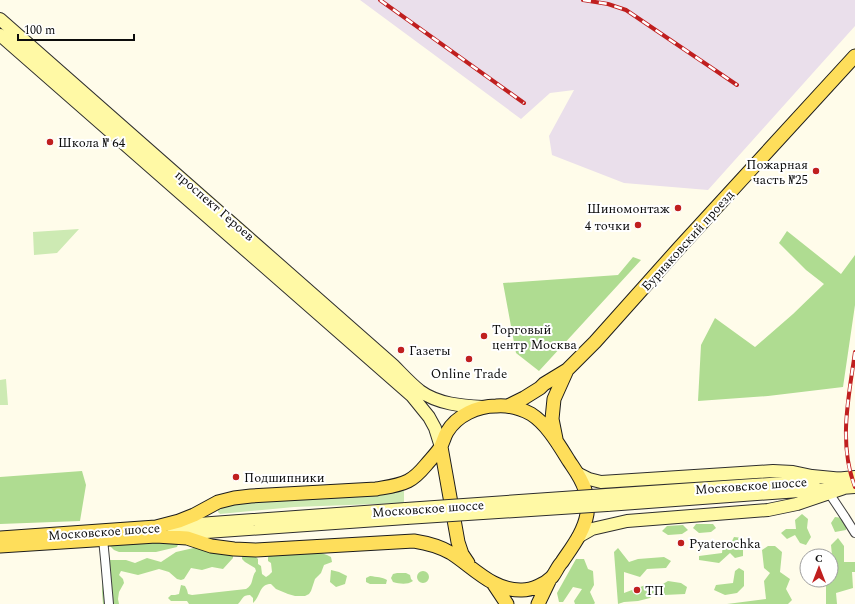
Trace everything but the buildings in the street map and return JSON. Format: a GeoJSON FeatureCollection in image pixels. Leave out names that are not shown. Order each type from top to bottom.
{"type":"FeatureCollection","features":[{"type":"Feature","properties":{"kind":"main road","name":"проспект Героев"},"geometry":{"type":"LineString","coordinates":[[0,20],[421,392],[434,399],[463,406],[484,407]]}},
{"type":"Feature","properties":{"kind":"main road","name":"проспект Героев"},"geometry":{"type":"LineString","coordinates":[[0,35],[412,396],[429,417],[435,428],[441,447]]}},
{"type":"Feature","properties":{"kind":"main road","name":"Бурнаковский проезд"},"geometry":{"type":"LineString","coordinates":[[568,370],[855,56]]}},
{"type":"Feature","properties":{"kind":"main road"},"geometry":{"type":"LineString","coordinates":[[508,406],[524,398],[568,370]]}},
{"type":"Feature","properties":{"kind":"main road"},"geometry":{"type":"LineString","coordinates":[[556,440],[552,419],[554,399],[568,370]]}},
{"type":"Feature","properties":{"kind":"main road"},"geometry":{"type":"LineString","coordinates":[[156,531],[194,515],[218,502],[234,498],[376,489],[394,486],[409,481],[420,472],[441,447],[447,432],[455,422],[466,414],[484,407],[508,406],[521,409],[531,414],[540,421],[556,440],[577,472],[585,489],[587,501],[587,514],[584,526],[551,577],[538,604]]}},
{"type":"Feature","properties":{"kind":"main road"},"geometry":{"type":"LineString","coordinates":[[441,447],[458,542],[462,554],[469,566]]}},
{"type":"Feature","properties":{"kind":"main road"},"geometry":{"type":"LineString","coordinates":[[577,472],[589,479],[601,482],[772,471],[793,472],[849,483]]}},
{"type":"Feature","properties":{"kind":"main road"},"geometry":{"type":"LineString","coordinates":[[578,537],[592,529],[627,521],[768,510],[797,504],[829,493],[849,483]]}},
{"type":"Feature","properties":{"kind":"main road","name":"Московское шоссе"},"geometry":{"type":"LineString","coordinates":[[0,538],[156,531],[849,483]]}},
{"type":"Feature","properties":{"kind":"main road"},"geometry":{"type":"LineString","coordinates":[[156,531],[187,538],[211,546],[256,550],[414,541],[434,544],[450,552],[493,583],[508,588],[523,590],[538,587],[551,577]]}},
{"type":"Feature","properties":{"kind":"main road","name":"Московское шоссе"},"geometry":{"type":"LineString","coordinates":[[0,546],[103,539],[156,531]]}},
{"type":"Feature","properties":{"kind":"main road"},"geometry":{"type":"LineString","coordinates":[[493,583],[507,604]]}},
{"type":"Feature","properties":{"kind":"street"},"geometry":{"type":"LineString","coordinates":[[829,493],[855,533]]}},
{"type":"Feature","properties":{"kind":"street"},"geometry":{"type":"LineString","coordinates":[[103,539],[109,604]]}},
{"type":"Feature","properties":{"kind":"shaded area"},"geometry":{"type":"Polygon","coordinates":[[[360,0],[855,0],[855,26],[708,190],[624,183],[552,155],[549,136],[574,90],[550,93],[521,119],[360,0]]]}},
{"type":"Feature","properties":{"kind":"green space"},"geometry":{"type":"Polygon","coordinates":[[[79,229],[57,253],[34,255],[33,232],[79,229]]]}},
{"type":"Feature","properties":{"kind":"green space"},"geometry":{"type":"Polygon","coordinates":[[[787,231],[841,274],[855,255],[855,305],[843,387],[768,396],[698,401],[701,345],[715,318],[755,347],[793,314],[824,284],[806,270],[779,243],[787,231]]]}},
{"type":"Feature","properties":{"kind":"green space"},"geometry":{"type":"Polygon","coordinates":[[[633,257],[641,260],[539,371],[516,353],[503,283],[618,275],[633,257]]]}},
{"type":"Feature","properties":{"kind":"green space"},"geometry":{"type":"Polygon","coordinates":[[[6,379],[8,405],[0,405],[0,380],[6,379]]]}},
{"type":"Feature","properties":{"kind":"green space"},"geometry":{"type":"Polygon","coordinates":[[[82,471],[86,485],[80,521],[0,524],[0,477],[82,471]]]}},
{"type":"Feature","properties":{"kind":"green space"},"geometry":{"type":"Polygon","coordinates":[[[404,491],[404,503],[294,507],[220,514],[218,512],[218,507],[246,501],[404,491]]]}},
{"type":"Feature","properties":{"kind":"green space"},"geometry":{"type":"Polygon","coordinates":[[[802,514],[808,519],[807,528],[811,537],[806,545],[800,543],[795,535],[787,539],[781,533],[786,529],[796,529],[795,520],[802,514]]]}},
{"type":"Feature","properties":{"kind":"green space"},"geometry":{"type":"Polygon","coordinates":[[[835,517],[843,518],[847,523],[846,530],[835,532],[831,523],[835,517]]]}},
{"type":"Feature","properties":{"kind":"green space"},"geometry":{"type":"Polygon","coordinates":[[[696,524],[713,524],[716,528],[711,532],[699,533],[693,528],[696,524]]]}},
{"type":"Feature","properties":{"kind":"green space"},"geometry":{"type":"Polygon","coordinates":[[[683,525],[688,530],[682,534],[668,535],[662,531],[667,526],[683,525]]]}},
{"type":"Feature","properties":{"kind":"green space"},"geometry":{"type":"Polygon","coordinates":[[[734,537],[743,538],[743,556],[735,558],[730,553],[719,563],[699,560],[699,556],[722,553],[723,545],[730,545],[734,537]]]}},
{"type":"Feature","properties":{"kind":"green space"},"geometry":{"type":"Polygon","coordinates":[[[838,538],[844,546],[844,562],[855,562],[855,572],[852,572],[853,588],[836,593],[837,604],[826,604],[826,588],[839,588],[839,548],[831,548],[831,545],[838,538]]]}},
{"type":"Feature","properties":{"kind":"green space"},"geometry":{"type":"Polygon","coordinates":[[[123,542],[179,542],[177,547],[156,552],[119,552],[110,546],[123,542]]]}},
{"type":"Feature","properties":{"kind":"green space"},"geometry":{"type":"Polygon","coordinates":[[[768,546],[775,546],[782,552],[780,572],[790,579],[786,589],[792,600],[788,604],[727,604],[766,599],[764,581],[770,573],[764,568],[762,550],[768,546]]]}},
{"type":"Feature","properties":{"kind":"green space"},"geometry":{"type":"Polygon","coordinates":[[[198,547],[233,554],[233,558],[223,569],[212,567],[202,570],[191,568],[184,579],[181,580],[177,579],[169,572],[159,569],[138,575],[121,571],[119,575],[123,579],[124,583],[119,592],[119,604],[103,604],[103,562],[107,560],[126,560],[135,563],[147,558],[161,562],[176,552],[198,547]]]}},
{"type":"Feature","properties":{"kind":"green space"},"geometry":{"type":"Polygon","coordinates":[[[618,548],[629,562],[638,559],[664,557],[671,561],[666,568],[647,569],[640,577],[624,572],[624,593],[648,584],[658,587],[668,581],[681,583],[687,587],[685,594],[664,595],[659,590],[650,598],[618,604],[614,552],[618,548]]]}},
{"type":"Feature","properties":{"kind":"green space"},"geometry":{"type":"Polygon","coordinates":[[[318,552],[331,557],[332,562],[324,565],[321,573],[315,579],[311,591],[305,596],[288,594],[276,589],[271,584],[262,588],[258,597],[253,603],[253,598],[250,595],[244,597],[238,604],[189,604],[187,601],[171,601],[168,598],[171,595],[179,594],[181,585],[185,586],[188,594],[192,595],[246,589],[249,587],[256,571],[255,568],[242,559],[242,555],[255,556],[258,559],[258,564],[261,566],[262,574],[266,577],[272,572],[271,563],[268,561],[268,557],[271,554],[318,552]]]}},
{"type":"Feature","properties":{"kind":"green space"},"geometry":{"type":"Polygon","coordinates":[[[576,559],[584,559],[588,569],[593,571],[594,585],[590,592],[595,603],[594,604],[575,604],[574,601],[582,589],[573,587],[563,602],[559,602],[557,593],[576,559]]]}},
{"type":"Feature","properties":{"kind":"green space"},"geometry":{"type":"Polygon","coordinates":[[[739,568],[744,571],[744,586],[737,593],[725,595],[714,590],[716,585],[733,583],[735,571],[739,568]]]}},
{"type":"Feature","properties":{"kind":"green space"},"geometry":{"type":"Polygon","coordinates":[[[331,570],[347,576],[345,584],[336,587],[330,582],[331,570]]]}},
{"type":"Feature","properties":{"kind":"green space"},"geometry":{"type":"Polygon","coordinates":[[[423,571],[427,573],[429,577],[427,581],[423,583],[419,581],[417,577],[419,573],[423,571]]]}},
{"type":"Feature","properties":{"kind":"green space"},"geometry":{"type":"Polygon","coordinates":[[[406,573],[410,575],[413,581],[403,584],[393,582],[391,578],[393,574],[406,573]]]}},
{"type":"Feature","properties":{"kind":"green space"},"geometry":{"type":"Polygon","coordinates":[[[370,576],[387,580],[386,584],[370,584],[366,582],[366,578],[370,576]]]}},
{"type":"Feature","properties":{"kind":"railway"},"geometry":{"type":"LineString","coordinates":[[380,0],[524,103]]}},
{"type":"Feature","properties":{"kind":"railway"},"geometry":{"type":"LineString","coordinates":[[583,0],[608,4],[626,10],[737,85]]}},
{"type":"Feature","properties":{"kind":"railway"},"geometry":{"type":"LineString","coordinates":[[855,352],[846,420],[847,454],[855,487]]}},
{"type":"Feature","properties":{"kind":"place","name":"Школа № 64"},"geometry":{"type":"Point","coordinates":[50,142]}},
{"type":"Feature","properties":{"kind":"place","name":"Пожарная часть №25"},"geometry":{"type":"Point","coordinates":[816,171]}},
{"type":"Feature","properties":{"kind":"place","name":"Шиномонтаж"},"geometry":{"type":"Point","coordinates":[678,208]}},
{"type":"Feature","properties":{"kind":"place","name":"4 точки"},"geometry":{"type":"Point","coordinates":[638,225]}},
{"type":"Feature","properties":{"kind":"place","name":"Торговый центр Москва"},"geometry":{"type":"Point","coordinates":[484,336]}},
{"type":"Feature","properties":{"kind":"place","name":"Газеты"},"geometry":{"type":"Point","coordinates":[401,350]}},
{"type":"Feature","properties":{"kind":"place","name":"Online Trade"},"geometry":{"type":"Point","coordinates":[469,359]}},
{"type":"Feature","properties":{"kind":"place","name":"Подшипники"},"geometry":{"type":"Point","coordinates":[236,477]}},
{"type":"Feature","properties":{"kind":"place","name":"Pyaterochka"},"geometry":{"type":"Point","coordinates":[681,543]}},
{"type":"Feature","properties":{"kind":"place","name":"ТП"},"geometry":{"type":"Point","coordinates":[637,590]}}]}
